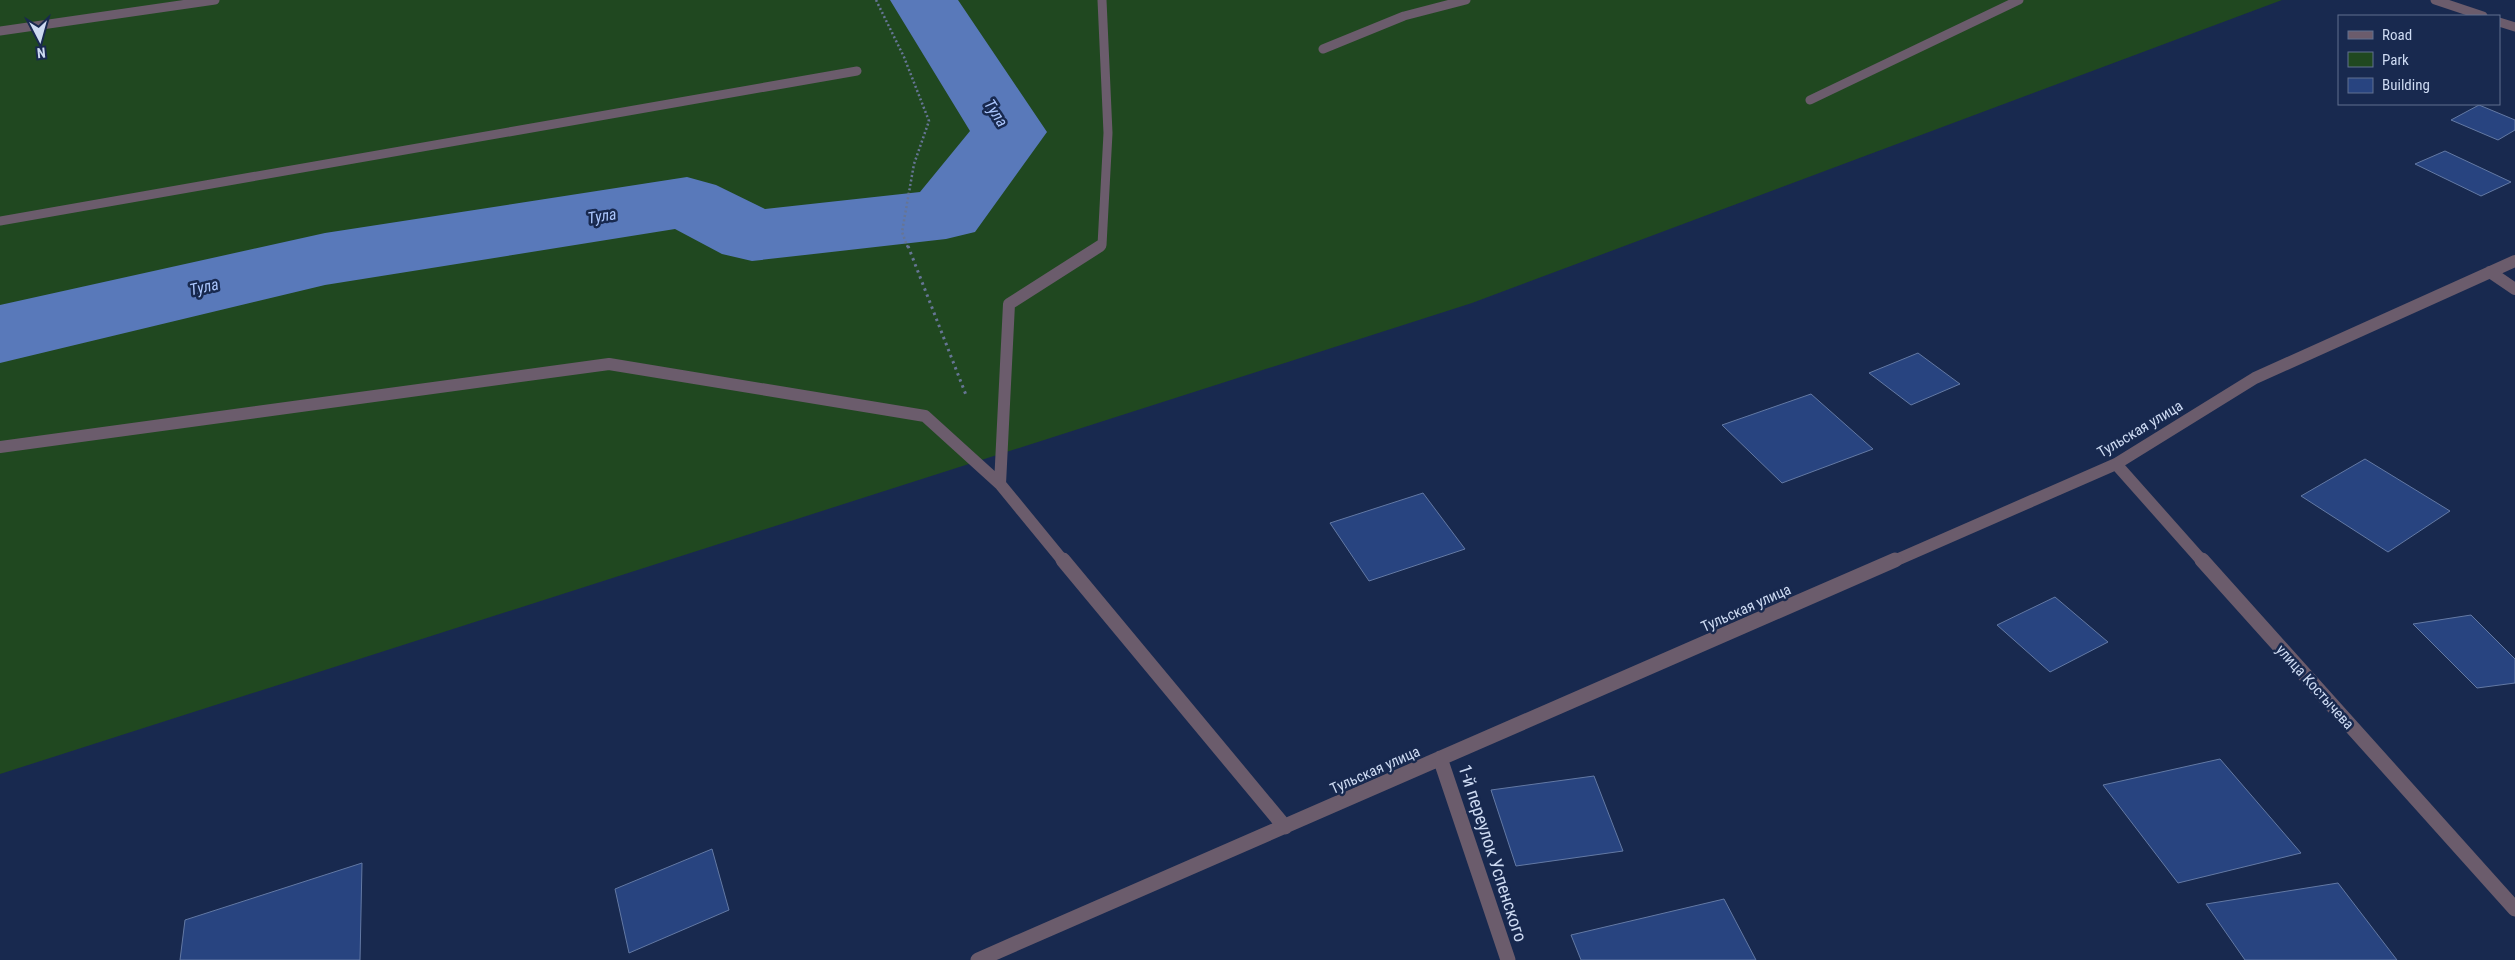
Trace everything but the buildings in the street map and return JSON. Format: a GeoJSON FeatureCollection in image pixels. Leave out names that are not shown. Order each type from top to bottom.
{"type":"FeatureCollection","features":[{"type":"Feature","properties":{"kind":"street"},"geometry":{"type":"LineString","coordinates":[[0,32],[215,0]]}},
{"type":"Feature","properties":{"kind":"street"},"geometry":{"type":"LineString","coordinates":[[1000,484],[1009,304],[1102,245],[1108,134],[1102,0]]}},
{"type":"Feature","properties":{"kind":"street"},"geometry":{"type":"LineString","coordinates":[[1323,49],[1404,16],[1466,0]]}},
{"type":"Feature","properties":{"kind":"street"},"geometry":{"type":"LineString","coordinates":[[1810,100],[2019,0]]}},
{"type":"Feature","properties":{"kind":"street"},"geometry":{"type":"LineString","coordinates":[[2435,0],[2480,15]]}},
{"type":"Feature","properties":{"kind":"street"},"geometry":{"type":"LineString","coordinates":[[2500,22],[2515,27]]}},
{"type":"Feature","properties":{"kind":"street"},"geometry":{"type":"LineString","coordinates":[[0,221],[857,71]]}},
{"type":"Feature","properties":{"kind":"street","name":"Тульская улица"},"geometry":{"type":"LineString","coordinates":[[978,960],[1285,828],[1440,758],[2116,464],[2255,378],[2515,262]]}},
{"type":"Feature","properties":{"kind":"street"},"geometry":{"type":"LineString","coordinates":[[2490,272],[2515,289]]}},
{"type":"Feature","properties":{"kind":"street"},"geometry":{"type":"LineString","coordinates":[[0,447],[609,364],[926,416],[1000,484],[1285,828]]}},
{"type":"Feature","properties":{"kind":"street","name":"улица Костычева"},"geometry":{"type":"LineString","coordinates":[[2116,464],[2515,909]]}},
{"type":"Feature","properties":{"kind":"street","name":"1-й переулок Успенского"},"geometry":{"type":"LineString","coordinates":[[1440,758],[1508,960]]}},
{"type":"Feature","properties":{"kind":"path"},"geometry":{"type":"LineString","coordinates":[[876,0],[908,66],[928,121],[914,164],[902,232],[969,403]]}},
{"type":"Feature","properties":{"kind":"green space"},"geometry":{"type":"Polygon","coordinates":[[[0,0],[2282,0],[1472,303],[0,774],[0,0]]]}},
{"type":"Feature","properties":{"kind":"waterway","name":"Тула"},"geometry":{"type":"LineString","coordinates":[[0,334],[325,259],[687,202],[752,236],[946,214],[1009,132],[924,0]]}}]}
